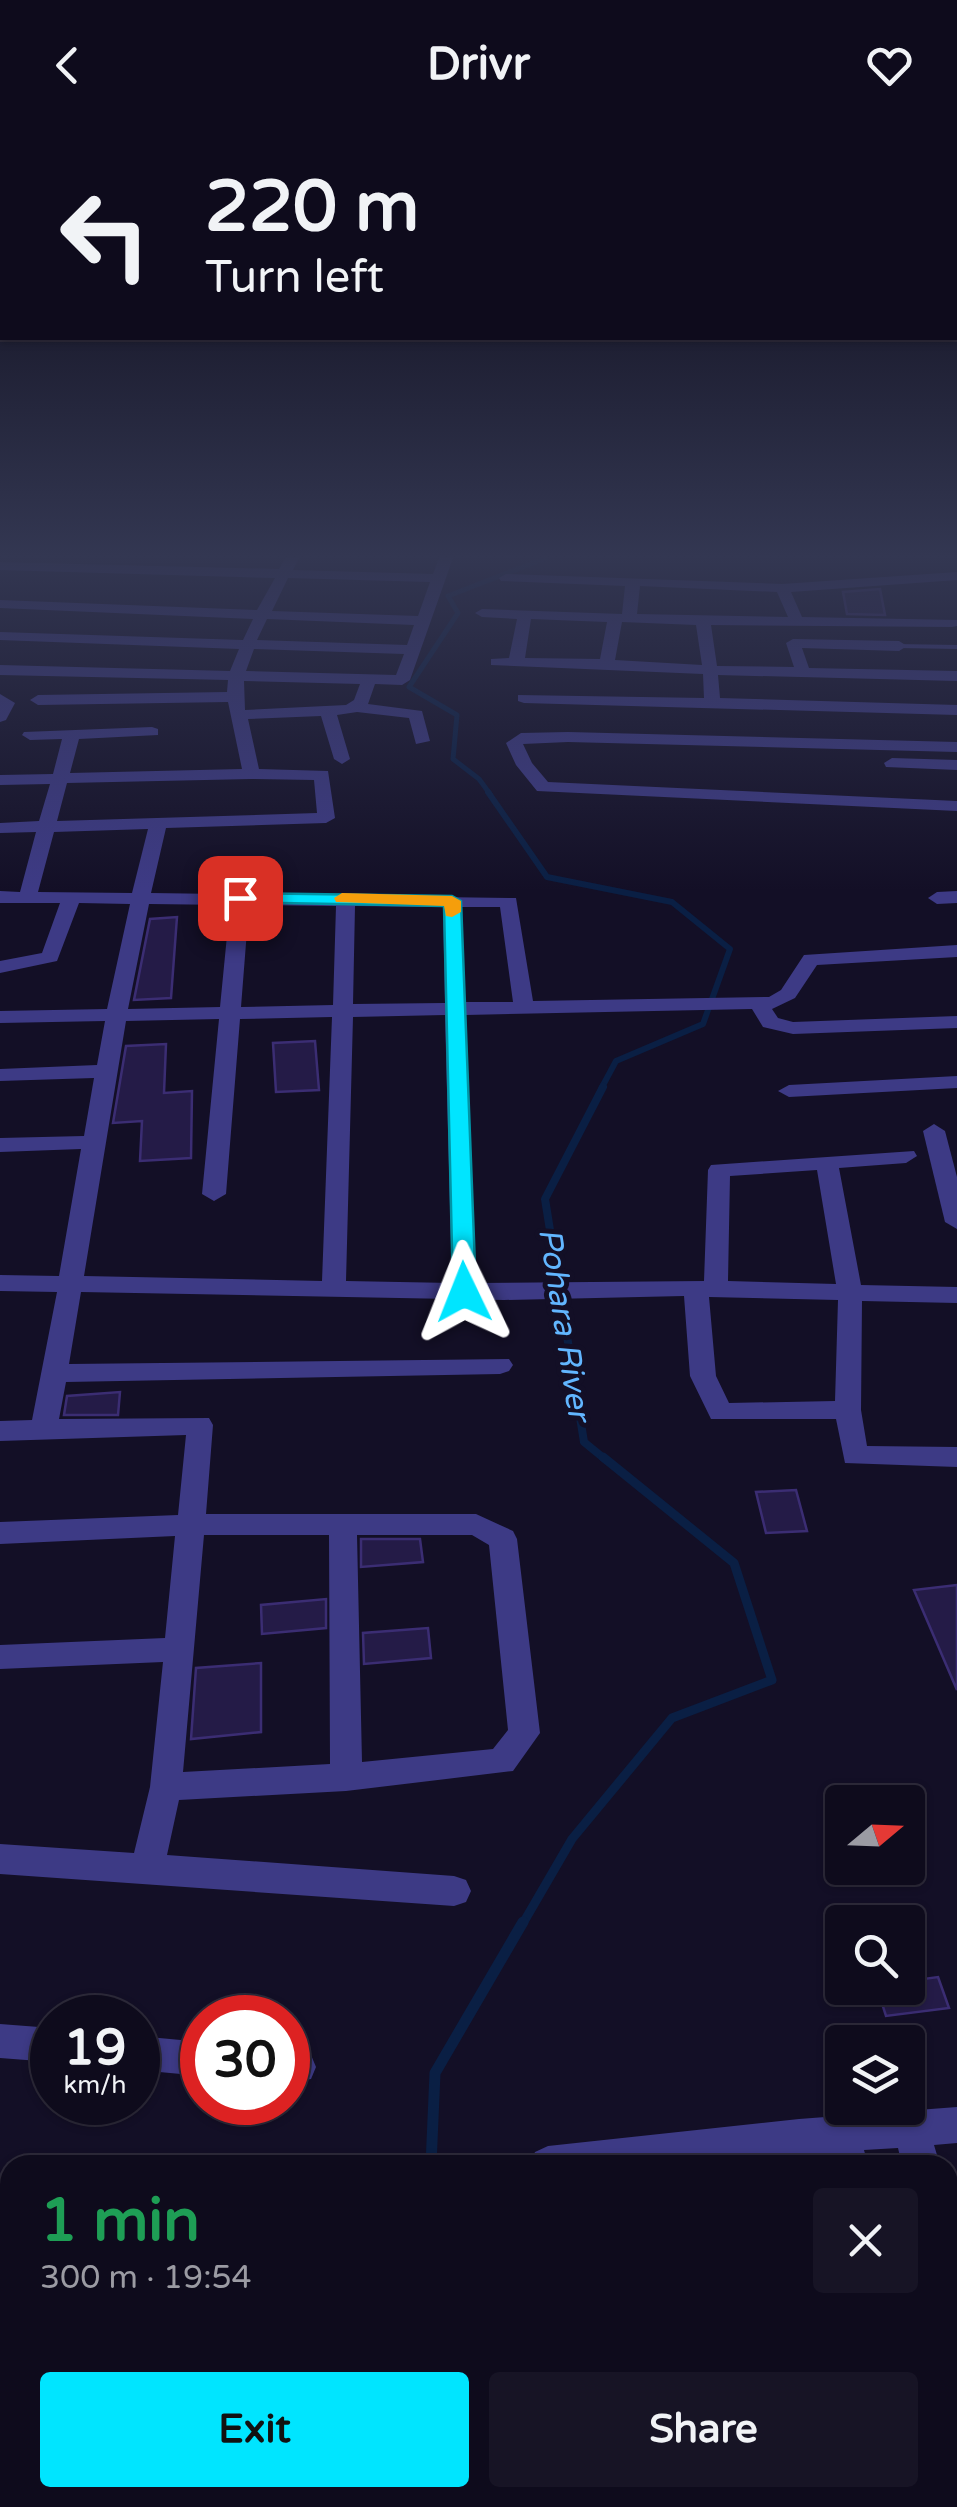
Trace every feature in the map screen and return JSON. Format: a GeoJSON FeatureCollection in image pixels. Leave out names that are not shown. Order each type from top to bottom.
{"type":"FeatureCollection","features":[{"type":"Feature","properties":{"kind":"street"},"geometry":{"type":"LineString","coordinates":[[239,669],[235,696],[250,750],[251,774]]}},
{"type":"Feature","properties":{"kind":"street"},"geometry":{"type":"LineString","coordinates":[[0,670],[402,680],[405,669]]}},
{"type":"Feature","properties":{"kind":"street"},"geometry":{"type":"LineString","coordinates":[[692,669],[957,676]]}},
{"type":"Feature","properties":{"kind":"street"},"geometry":{"type":"LineString","coordinates":[[710,670],[712,703]]}},
{"type":"Feature","properties":{"kind":"street"},"geometry":{"type":"LineString","coordinates":[[355,707],[361,702],[369,680]]}},
{"type":"Feature","properties":{"kind":"street"},"geometry":{"type":"LineString","coordinates":[[38,700],[235,696]]}},
{"type":"Feature","properties":{"kind":"street"},"geometry":{"type":"LineString","coordinates":[[151,754],[154,698]]}},
{"type":"Feature","properties":{"kind":"street"},"geometry":{"type":"LineString","coordinates":[[524,698],[957,710]]}},
{"type":"Feature","properties":{"kind":"street"},"geometry":{"type":"LineString","coordinates":[[0,699],[7,702],[0,717]]}},
{"type":"Feature","properties":{"kind":"street"},"geometry":{"type":"LineString","coordinates":[[238,715],[355,707],[416,714],[422,741]]}},
{"type":"Feature","properties":{"kind":"street"},"geometry":{"type":"LineString","coordinates":[[328,711],[342,760]]}},
{"type":"Feature","properties":{"kind":"street"},"geometry":{"type":"LineString","coordinates":[[28,896],[72,734]]}},
{"type":"Feature","properties":{"kind":"street"},"geometry":{"type":"LineString","coordinates":[[0,828],[326,818],[322,775],[251,774],[72,734],[30,735]]}},
{"type":"Feature","properties":{"kind":"street"},"geometry":{"type":"LineString","coordinates":[[957,765],[880,755],[568,737],[521,738],[514,743],[524,765],[543,787],[957,806]]}},
{"type":"Feature","properties":{"kind":"street"},"geometry":{"type":"LineString","coordinates":[[880,755],[957,747]]}},
{"type":"Feature","properties":{"kind":"street"},"geometry":{"type":"LineString","coordinates":[[0,780],[58,779],[151,754]]}},
{"type":"Feature","properties":{"kind":"street"},"geometry":{"type":"LineString","coordinates":[[880,755],[895,805]]}},
{"type":"Feature","properties":{"kind":"street"},"geometry":{"type":"LineString","coordinates":[[44,1428],[74,1284],[114,1014],[158,826]]}},
{"type":"Feature","properties":{"kind":"street"},"geometry":{"type":"LineString","coordinates":[[0,897],[509,902],[524,1007]]}},
{"type":"Feature","properties":{"kind":"street"},"geometry":{"type":"LineString","coordinates":[[0,967],[50,957],[70,898]]}},
{"type":"Feature","properties":{"kind":"street"},"geometry":{"type":"LineString","coordinates":[[214,1194],[240,898]]}},
{"type":"Feature","properties":{"kind":"street"},"geometry":{"type":"LineString","coordinates":[[334,1289],[346,898]]}},
{"type":"Feature","properties":{"kind":"street"},"geometry":{"type":"LineString","coordinates":[[452,901],[464,1292]]}},
{"type":"Feature","properties":{"kind":"street"},"geometry":{"type":"LineString","coordinates":[[0,1016],[773,1002],[788,994],[811,959],[957,951]]}},
{"type":"Feature","properties":{"kind":"street"},"geometry":{"type":"LineString","coordinates":[[750,1003],[770,1023],[794,1028],[957,1022]]}},
{"type":"Feature","properties":{"kind":"street"},"geometry":{"type":"LineString","coordinates":[[0,1075],[105,1071]]}},
{"type":"Feature","properties":{"kind":"street"},"geometry":{"type":"LineString","coordinates":[[788,1091],[957,1082]]}},
{"type":"Feature","properties":{"kind":"street"},"geometry":{"type":"LineString","coordinates":[[934,1131],[957,1222]]}},
{"type":"Feature","properties":{"kind":"street"},"geometry":{"type":"LineString","coordinates":[[0,1145],[94,1142]]}},
{"type":"Feature","properties":{"kind":"street"},"geometry":{"type":"LineString","coordinates":[[848,1410],[720,1412],[703,1376],[706,1290],[719,1170],[906,1156]]}},
{"type":"Feature","properties":{"kind":"street"},"geometry":{"type":"LineString","coordinates":[[827,1162],[850,1294],[848,1410],[855,1456],[955,1463]]}},
{"type":"Feature","properties":{"kind":"street"},"geometry":{"type":"LineString","coordinates":[[0,1283],[464,1292],[632,1288],[957,1295]]}},
{"type":"Feature","properties":{"kind":"street"},"geometry":{"type":"LineString","coordinates":[[56,1373],[500,1366]]}},
{"type":"Feature","properties":{"kind":"street"},"geometry":{"type":"LineString","coordinates":[[0,1431],[200,1425],[166,1788],[147,1868]]}},
{"type":"Feature","properties":{"kind":"street"},"geometry":{"type":"LineString","coordinates":[[344,1524],[346,1778]]}},
{"type":"Feature","properties":{"kind":"street"},"geometry":{"type":"LineString","coordinates":[[0,1533],[191,1526],[476,1525],[502,1539],[524,1732],[502,1762],[346,1778],[166,1788]]}},
{"type":"Feature","properties":{"kind":"street"},"geometry":{"type":"LineString","coordinates":[[0,1658],[180,1650]]}},
{"type":"Feature","properties":{"kind":"street"},"geometry":{"type":"LineString","coordinates":[[0,1858],[454,1890]]}},
{"type":"Feature","properties":{"kind":"street"},"geometry":{"type":"LineString","coordinates":[[0,2041],[30,2043]]}},
{"type":"Feature","properties":{"kind":"street"},"geometry":{"type":"LineString","coordinates":[[720,2155],[916,2148],[957,2124]]}},
{"type":"Feature","properties":{"kind":"building"},"geometry":{"type":"Polygon","coordinates":[[[177,917],[171,998],[134,1000],[150,919],[177,917]]]}},
{"type":"Feature","properties":{"kind":"building"},"geometry":{"type":"Polygon","coordinates":[[[315,1041],[319,1090],[276,1092],[273,1043],[315,1041]]]}},
{"type":"Feature","properties":{"kind":"building"},"geometry":{"type":"Polygon","coordinates":[[[166,1044],[164,1093],[192,1091],[191,1158],[140,1161],[142,1121],[113,1123],[126,1046],[166,1044]]]}},
{"type":"Feature","properties":{"kind":"building"},"geometry":{"type":"Polygon","coordinates":[[[120,1392],[118,1415],[64,1415],[67,1396],[120,1392]]]}},
{"type":"Feature","properties":{"kind":"building"},"geometry":{"type":"Polygon","coordinates":[[[796,1490],[807,1531],[766,1533],[756,1492],[796,1490]]]}},
{"type":"Feature","properties":{"kind":"building"},"geometry":{"type":"Polygon","coordinates":[[[361,1539],[420,1539],[423,1562],[361,1567],[361,1539]]]}},
{"type":"Feature","properties":{"kind":"building"},"geometry":{"type":"Polygon","coordinates":[[[957,1585],[957,1690],[914,1590],[957,1585]]]}},
{"type":"Feature","properties":{"kind":"building"},"geometry":{"type":"Polygon","coordinates":[[[326,1599],[326,1628],[262,1634],[261,1605],[326,1599]]]}},
{"type":"Feature","properties":{"kind":"building"},"geometry":{"type":"Polygon","coordinates":[[[428,1628],[431,1658],[364,1664],[363,1633],[428,1628]]]}},
{"type":"Feature","properties":{"kind":"building"},"geometry":{"type":"Polygon","coordinates":[[[261,1663],[261,1732],[191,1739],[196,1668],[261,1663]]]}},
{"type":"Feature","properties":{"kind":"building"},"geometry":{"type":"Polygon","coordinates":[[[938,1977],[949,2008],[886,2016],[882,2005],[925,2005],[925,1979],[938,1977]]]}},
{"type":"Feature","properties":{"kind":"waterway","name":"Pohara River"},"geometry":{"type":"LineString","coordinates":[[421,669],[409,687],[457,715],[453,759],[479,779],[490,794]]}},
{"type":"Feature","properties":{"kind":"waterway","name":"Pohara River"},"geometry":{"type":"LineString","coordinates":[[488,792],[547,877],[672,902],[730,949],[703,1024],[616,1061],[601,1089]]}},
{"type":"Feature","properties":{"kind":"waterway","name":"Pohara River"},"geometry":{"type":"LineString","coordinates":[[603,1087],[545,1199],[584,1442],[606,1460]]}},
{"type":"Feature","properties":{"kind":"waterway","name":"Pohara River"},"geometry":{"type":"LineString","coordinates":[[522,1925],[572,1839],[672,1718],[772,1680],[734,1563],[603,1457]]}},
{"type":"Feature","properties":{"kind":"waterway","name":"Pohara River"},"geometry":{"type":"LineString","coordinates":[[431,2155],[435,2073],[523,1922]]}},
{"type":"Feature","properties":{"kind":"slow traffic"},"geometry":{"type":"LineString","coordinates":[[342,898],[452,901],[452,912]]}},
{"type":"Feature","properties":{"kind":"route"},"geometry":{"type":"LineString","coordinates":[[240,898],[452,901],[464,1292]]}}]}
